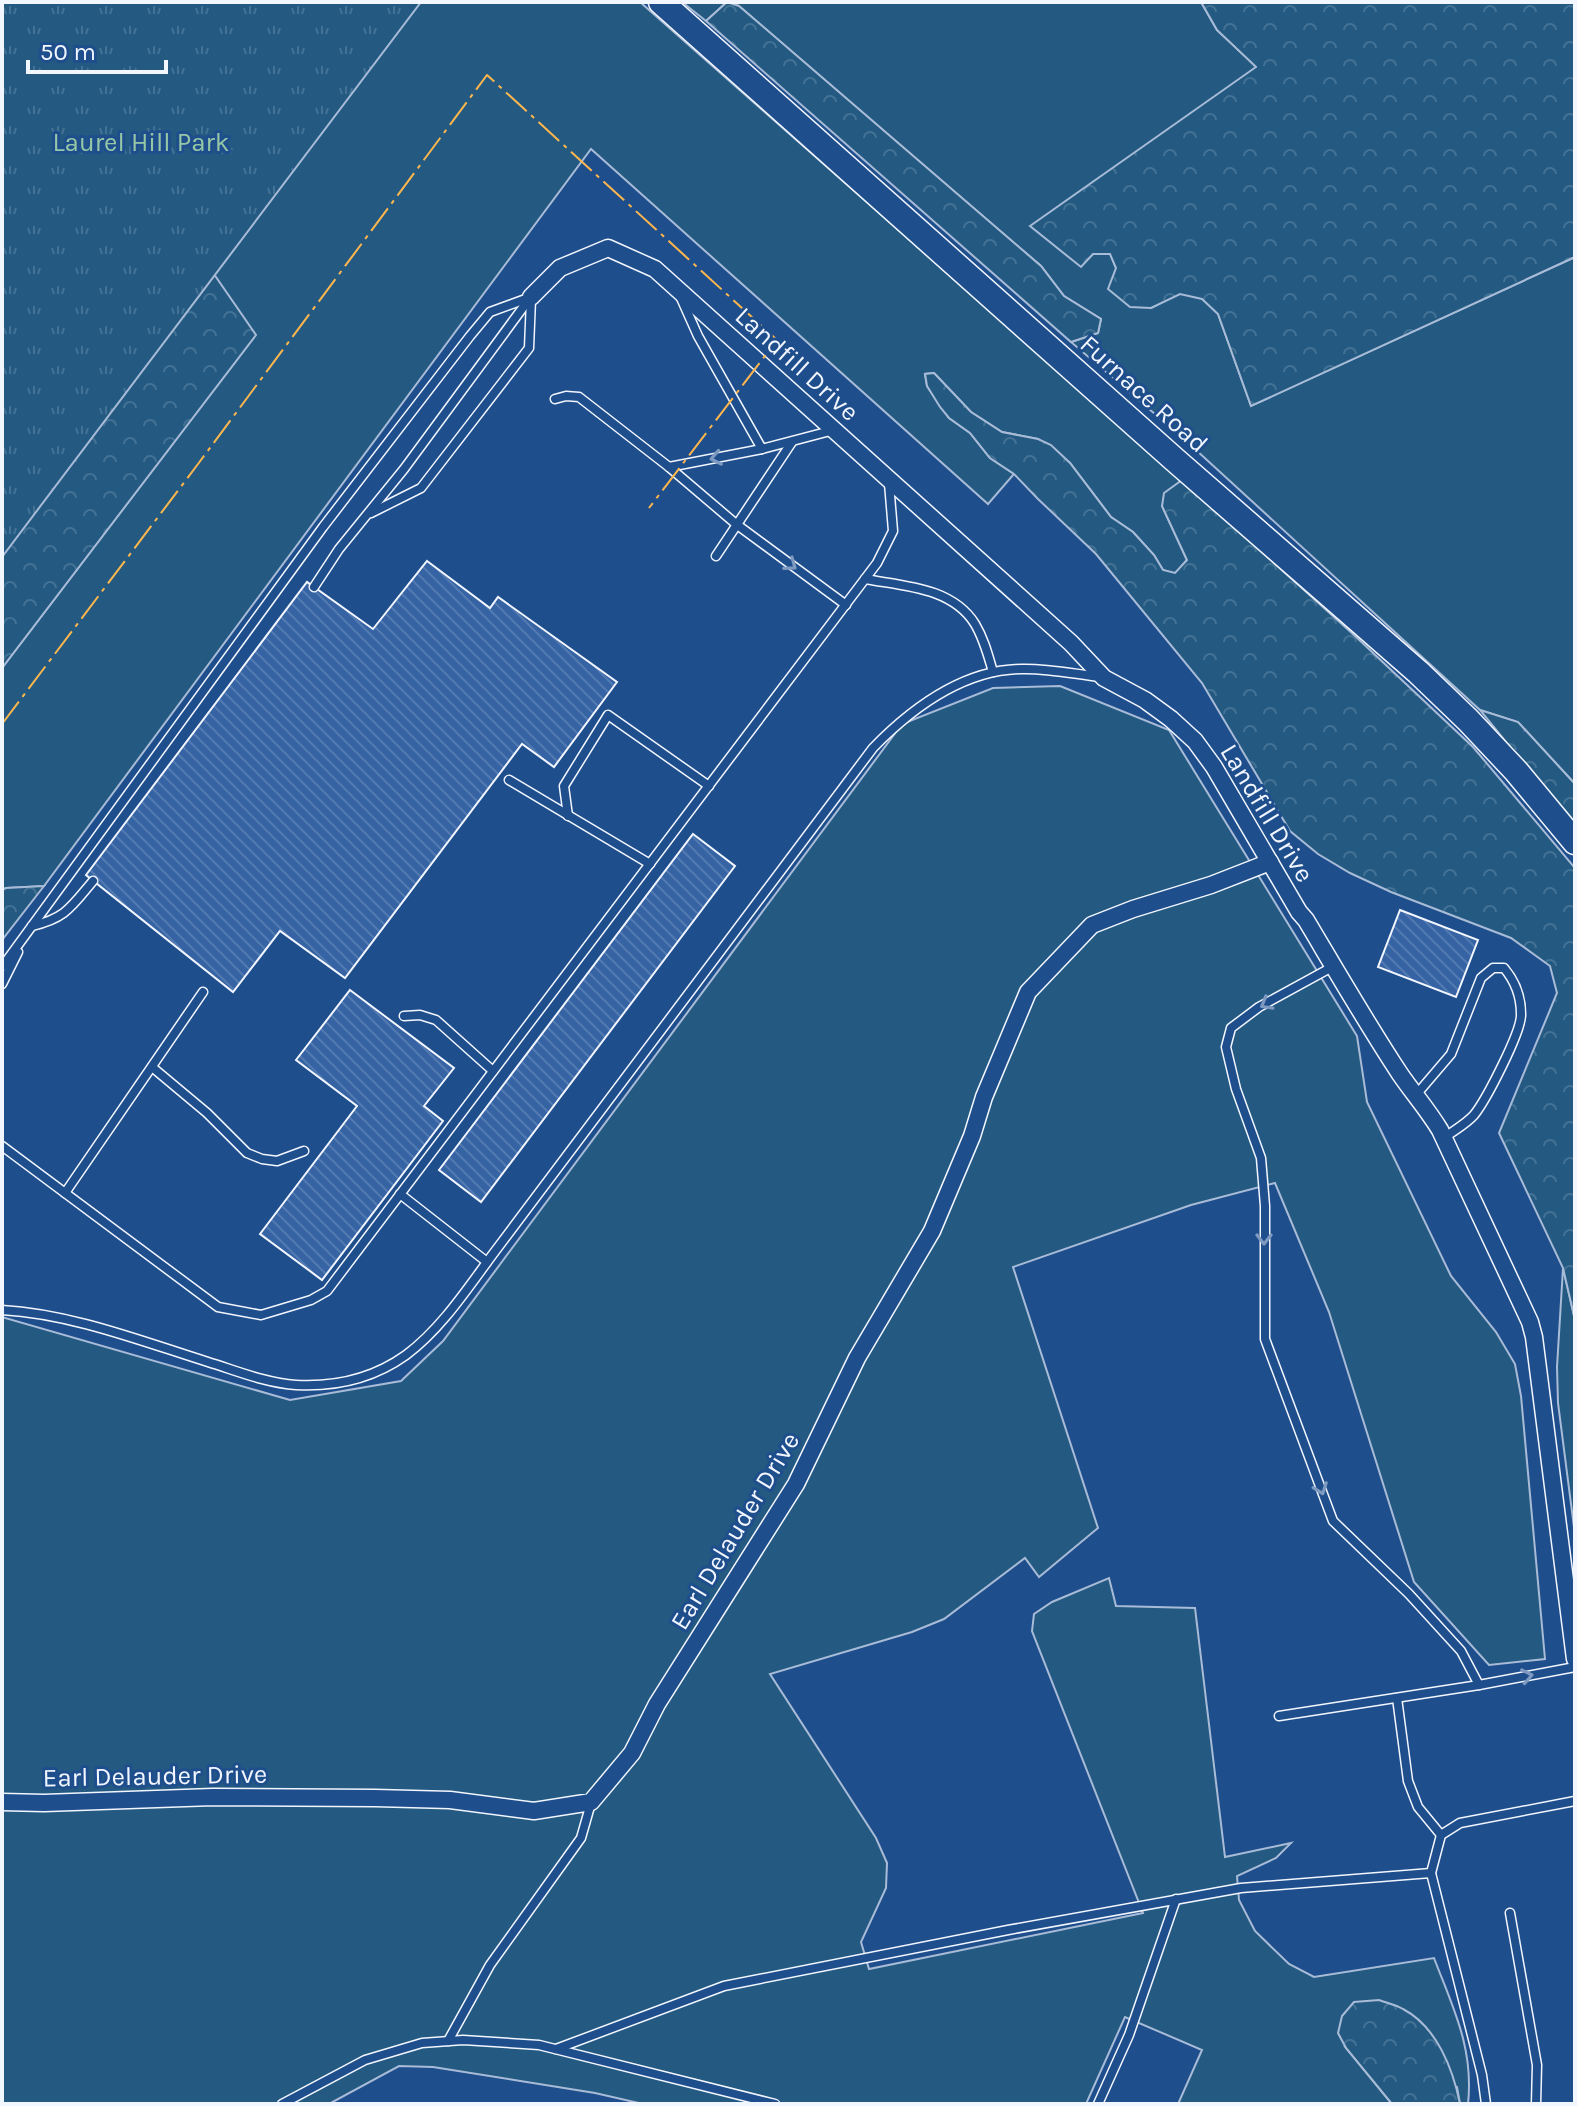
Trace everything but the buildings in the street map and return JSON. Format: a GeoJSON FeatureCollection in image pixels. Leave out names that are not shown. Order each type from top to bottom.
{"type":"FeatureCollection","features":[{"type":"Feature","properties":{"kind":"main road","name":"Furnace Road"},"geometry":{"type":"LineString","coordinates":[[661,2],[1418,672],[1506,761],[1575,842]]}},
{"type":"Feature","properties":{"kind":"street","name":"Landfill Drive"},"geometry":{"type":"LineString","coordinates":[[531,297],[560,268],[608,248],[655,269],[1071,643],[1104,678],[1145,700],[1195,741],[1444,1138],[1530,1322],[1575,1659]]}},
{"type":"Feature","properties":{"kind":"street","name":"Earl Delauder Drive"},"geometry":{"type":"LineString","coordinates":[[2,1802],[213,1797],[375,1798],[450,1800],[534,1811],[591,1802],[632,1753],[657,1704],[796,1484],[857,1358],[932,1231],[1028,992],[1092,925],[1270,862]]}},
{"type":"Feature","properties":{"kind":"lane"},"geometry":{"type":"LineString","coordinates":[[677,289],[698,336],[762,449]]}},
{"type":"Feature","properties":{"kind":"lane"},"geometry":{"type":"LineString","coordinates":[[366,515],[421,488],[529,348],[531,297]]}},
{"type":"Feature","properties":{"kind":"lane"},"geometry":{"type":"LineString","coordinates":[[314,587],[339,549],[404,469],[531,297]]}},
{"type":"Feature","properties":{"kind":"lane"},"geometry":{"type":"LineString","coordinates":[[2,967],[323,527],[470,336],[490,312],[531,297]]}},
{"type":"Feature","properties":{"kind":"lane"},"geometry":{"type":"LineString","coordinates":[[555,399],[579,397],[736,524],[846,605]]}},
{"type":"Feature","properties":{"kind":"lane"},"geometry":{"type":"LineString","coordinates":[[669,467],[762,449],[835,430]]}},
{"type":"Feature","properties":{"kind":"lane"},"geometry":{"type":"LineString","coordinates":[[716,556],[792,441]]}},
{"type":"Feature","properties":{"kind":"lane"},"geometry":{"type":"LineString","coordinates":[[2,1146],[218,1307],[261,1315],[311,1300],[327,1291],[877,563],[893,531],[888,478]]}},
{"type":"Feature","properties":{"kind":"lane"},"geometry":{"type":"LineString","coordinates":[[865,579],[926,590],[952,601],[974,622],[993,672]]}},
{"type":"Feature","properties":{"kind":"lane"},"geometry":{"type":"LineString","coordinates":[[2,1310],[52,1316],[277,1382],[320,1385],[362,1377],[404,1357],[434,1330],[487,1262],[873,748],[913,710],[943,692],[993,672],[1035,669],[1104,678]]}},
{"type":"Feature","properties":{"kind":"lane"},"geometry":{"type":"LineString","coordinates":[[568,816],[564,786],[608,715],[709,786]]}},
{"type":"Feature","properties":{"kind":"lane"},"geometry":{"type":"LineString","coordinates":[[509,780],[650,864]]}},
{"type":"Feature","properties":{"kind":"lane"},"geometry":{"type":"LineString","coordinates":[[2,984],[31,927],[52,922],[66,913],[93,881]]}},
{"type":"Feature","properties":{"kind":"lane"},"geometry":{"type":"LineString","coordinates":[[1334,966],[1259,1007],[1231,1028],[1226,1047],[1236,1089],[1261,1158],[1265,1206],[1265,1339],[1333,1521],[1409,1594],[1461,1651],[1479,1685]]}},
{"type":"Feature","properties":{"kind":"lane"},"geometry":{"type":"LineString","coordinates":[[1416,1095],[1451,1054],[1481,978],[1493,968],[1504,968],[1518,996],[1522,1017],[1499,1074],[1473,1117],[1444,1138]]}},
{"type":"Feature","properties":{"kind":"lane"},"geometry":{"type":"LineString","coordinates":[[65,1193],[203,992]]}},
{"type":"Feature","properties":{"kind":"lane"},"geometry":{"type":"LineString","coordinates":[[404,1016],[420,1015],[436,1020],[493,1071]]}},
{"type":"Feature","properties":{"kind":"lane"},"geometry":{"type":"LineString","coordinates":[[152,1067],[207,1113],[247,1153],[277,1161],[304,1151]]}},
{"type":"Feature","properties":{"kind":"lane"},"geometry":{"type":"LineString","coordinates":[[400,1194],[487,1262]]}},
{"type":"Feature","properties":{"kind":"lane"},"geometry":{"type":"LineString","coordinates":[[1279,1716],[1575,1667]]}},
{"type":"Feature","properties":{"kind":"lane"},"geometry":{"type":"LineString","coordinates":[[1397,1698],[1408,1781],[1418,1807],[1441,1835]]}},
{"type":"Feature","properties":{"kind":"lane"},"geometry":{"type":"LineString","coordinates":[[1486,2104],[1482,2075],[1431,1873],[1441,1835],[1460,1823],[1575,1801]]}},
{"type":"Feature","properties":{"kind":"lane"},"geometry":{"type":"LineString","coordinates":[[448,2041],[490,1965],[581,1838],[591,1802]]}},
{"type":"Feature","properties":{"kind":"lane"},"geometry":{"type":"LineString","coordinates":[[556,2049],[724,1986],[1241,1888],[1431,1873]]}},
{"type":"Feature","properties":{"kind":"lane"},"geometry":{"type":"LineString","coordinates":[[1098,2104],[1129,2035],[1176,1899]]}},
{"type":"Feature","properties":{"kind":"lane"},"geometry":{"type":"LineString","coordinates":[[1510,1913],[1537,2065],[1536,2104]]}},
{"type":"Feature","properties":{"kind":"lane"},"geometry":{"type":"LineString","coordinates":[[282,2104],[365,2060],[422,2043],[463,2040],[539,2045],[775,2104]]}},
{"type":"Feature","properties":{"kind":"green space"},"geometry":{"type":"Polygon","coordinates":[[[2,2],[640,2],[1182,480],[1162,506],[1187,560],[1175,574],[1163,570],[1133,532],[1111,517],[1070,463],[1038,439],[1002,432],[971,412],[934,373],[925,374],[927,386],[949,418],[970,433],[990,458],[1014,474],[988,504],[591,149],[44,886],[2,890],[2,668],[255,335],[2,2]]]}},
{"type":"Feature","properties":{"kind":"green space","name":"Laurel Hill Park"},"geometry":{"type":"Polygon","coordinates":[[[2,2],[421,2],[2,557],[2,2]]]}},
{"type":"Feature","properties":{"kind":"green space"},"geometry":{"type":"Polygon","coordinates":[[[682,2],[727,2],[706,21],[682,2]]]}},
{"type":"Feature","properties":{"kind":"green space"},"geometry":{"type":"Polygon","coordinates":[[[727,2],[739,6],[1041,266],[1064,296],[1101,319],[1098,333],[1071,342],[706,21],[727,2]]]}},
{"type":"Feature","properties":{"kind":"green space"},"geometry":{"type":"Polygon","coordinates":[[[729,2],[1201,2],[1217,30],[1257,67],[1093,254],[1110,253],[1116,268],[1151,308],[1180,293],[1202,298],[1218,314],[1251,406],[1575,257],[1575,784],[1518,722],[1480,710],[1184,439],[1071,342],[1098,333],[1101,319],[1064,296],[1041,266],[739,6],[729,2]]]}},
{"type":"Feature","properties":{"kind":"green space"},"geometry":{"type":"Polygon","coordinates":[[[1201,2],[1575,2],[1575,257],[1251,406],[1218,314],[1202,299],[1180,294],[1151,308],[1130,307],[1108,289],[1116,268],[1110,254],[1093,254],[1081,267],[1030,226],[1256,67],[1217,30],[1201,2]]]}},
{"type":"Feature","properties":{"kind":"green space"},"geometry":{"type":"Polygon","coordinates":[[[2,151],[207,264],[256,335],[2,668],[2,151]]]}},
{"type":"Feature","properties":{"kind":"green space"},"geometry":{"type":"Polygon","coordinates":[[[934,373],[971,412],[1002,432],[1038,439],[1051,445],[1070,463],[1111,517],[1133,532],[1163,570],[1175,573],[1187,560],[1162,506],[1164,493],[1182,480],[1473,747],[1575,868],[1575,1320],[1563,1268],[1499,1133],[1557,993],[1550,966],[1511,938],[1350,873],[1318,854],[1290,831],[1202,683],[1096,554],[1014,474],[990,458],[970,433],[949,418],[927,386],[925,374],[934,373]]]}},
{"type":"Feature","properties":{"kind":"green space"},"geometry":{"type":"Polygon","coordinates":[[[1060,686],[1169,730],[1357,1036],[1367,1102],[1451,1276],[1496,1332],[1515,1364],[1521,1396],[1545,1659],[1489,1665],[1414,1582],[1329,1312],[1275,1183],[1191,1205],[1013,1267],[1098,1528],[1039,1577],[1025,1558],[944,1619],[912,1632],[770,1674],[876,1838],[887,1863],[886,1888],[861,1942],[869,1969],[1143,1913],[1032,1631],[1034,1614],[1052,1602],[1109,1578],[1116,1606],[1195,1608],[1225,1857],[1291,1843],[1276,1858],[1237,1876],[1239,1900],[1255,1931],[1289,1964],[1314,1977],[1434,1958],[1465,2046],[1468,2104],[1460,2104],[1457,2087],[1346,2048],[1392,2104],[1178,2104],[1202,2050],[1125,2017],[1086,2104],[643,2104],[595,2093],[433,2067],[399,2066],[329,2104],[2,2104],[2,1317],[290,1400],[401,1381],[443,1341],[902,724],[993,688],[1060,686]]]}},
{"type":"Feature","properties":{"kind":"green space"},"geometry":{"type":"Polygon","coordinates":[[[1480,710],[1518,722],[1575,784],[1575,827],[1480,710]]]}},
{"type":"Feature","properties":{"kind":"green space"},"geometry":{"type":"Polygon","coordinates":[[[44,886],[2,940],[2,890],[44,886]]]}},
{"type":"Feature","properties":{"kind":"green space"},"geometry":{"type":"Polygon","coordinates":[[[1563,1268],[1575,1320],[1575,1535],[1558,1403],[1563,1268]]]}},
{"type":"Feature","properties":{"kind":"green space"},"geometry":{"type":"Polygon","coordinates":[[[1379,2000],[1415,2017],[1434,2038],[1448,2063],[1460,2104],[1392,2104],[1346,2048],[1338,2033],[1342,2016],[1354,2002],[1379,2000]]]}},
{"type":"Feature","properties":{"kind":"power"},"geometry":{"type":"LineString","coordinates":[[2,724],[487,75],[777,340],[649,508]]}}]}
